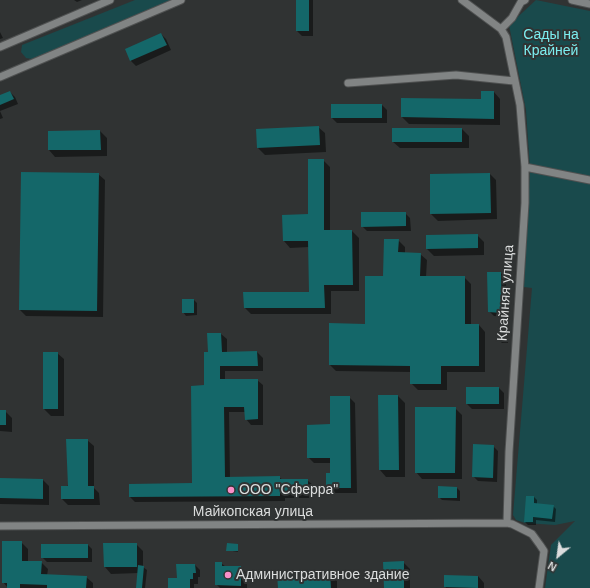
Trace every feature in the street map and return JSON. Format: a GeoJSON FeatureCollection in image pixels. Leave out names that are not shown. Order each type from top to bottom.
{"type":"FeatureCollection","features":[{"type":"Feature","properties":{"kind":"street"},"geometry":{"type":"LineString","coordinates":[[0,47],[110,0]]}},
{"type":"Feature","properties":{"kind":"street"},"geometry":{"type":"LineString","coordinates":[[0,77],[181,0]]}},
{"type":"Feature","properties":{"kind":"street"},"geometry":{"type":"LineString","coordinates":[[462,0],[501,29],[512,18],[521,2],[525,0]]}},
{"type":"Feature","properties":{"kind":"street"},"geometry":{"type":"LineString","coordinates":[[572,0],[590,4]]}},
{"type":"Feature","properties":{"kind":"street","name":"Крайняя улица"},"geometry":{"type":"LineString","coordinates":[[501,29],[506,37],[520,104],[525,167],[525,203],[509,452],[507,523]]}},
{"type":"Feature","properties":{"kind":"street"},"geometry":{"type":"LineString","coordinates":[[348,83],[456,75],[514,81]]}},
{"type":"Feature","properties":{"kind":"street"},"geometry":{"type":"LineString","coordinates":[[525,167],[590,180]]}},
{"type":"Feature","properties":{"kind":"street"},"geometry":{"type":"LineString","coordinates":[[507,523],[532,534],[544,552],[539,588]]}},
{"type":"Feature","properties":{"kind":"street","name":"Майкопская улица"},"geometry":{"type":"LineString","coordinates":[[0,526],[507,523]]}},
{"type":"Feature","properties":{"kind":"green space"},"geometry":{"type":"Polygon","coordinates":[[[135,0],[180,0],[32,59],[26,58],[21,52],[22,45],[135,0]]]}},
{"type":"Feature","properties":{"kind":"green space","name":"Сады на Крайней"},"geometry":{"type":"Polygon","coordinates":[[[536,0],[590,11],[590,588],[545,588],[551,545],[575,521],[555,525],[525,523],[516,520],[513,515],[532,288],[524,287],[530,169],[526,110],[509,25],[536,0]]]}},
{"type":"Feature","properties":{"kind":"building"},"geometry":{"type":"Polygon","coordinates":[[[296,0],[309,0],[309,31],[296,31],[296,0]]]}},
{"type":"Feature","properties":{"kind":"building"},"geometry":{"type":"Polygon","coordinates":[[[161,33],[167,45],[130,61],[125,49],[161,33]]]}},
{"type":"Feature","properties":{"kind":"building"},"geometry":{"type":"Polygon","coordinates":[[[10,91],[14,99],[0,105],[0,95],[10,91]]]}},
{"type":"Feature","properties":{"kind":"building"},"geometry":{"type":"Polygon","coordinates":[[[481,91],[494,91],[494,119],[401,117],[401,98],[481,99],[481,91]]]}},
{"type":"Feature","properties":{"kind":"building"},"geometry":{"type":"Polygon","coordinates":[[[331,104],[382,104],[382,118],[331,118],[331,104]]]}},
{"type":"Feature","properties":{"kind":"building"},"geometry":{"type":"Polygon","coordinates":[[[319,126],[320,145],[257,148],[256,129],[319,126]]]}},
{"type":"Feature","properties":{"kind":"building"},"geometry":{"type":"Polygon","coordinates":[[[392,128],[462,128],[462,142],[392,142],[392,128]]]}},
{"type":"Feature","properties":{"kind":"building"},"geometry":{"type":"Polygon","coordinates":[[[100,130],[101,150],[48,150],[48,131],[100,130]]]}},
{"type":"Feature","properties":{"kind":"building"},"geometry":{"type":"Polygon","coordinates":[[[308,159],[324,159],[324,230],[352,230],[353,285],[324,285],[325,308],[244,308],[243,292],[309,292],[308,241],[283,241],[282,215],[308,214],[308,159]]]}},
{"type":"Feature","properties":{"kind":"building"},"geometry":{"type":"Polygon","coordinates":[[[21,172],[99,173],[97,311],[19,310],[21,172]]]}},
{"type":"Feature","properties":{"kind":"building"},"geometry":{"type":"Polygon","coordinates":[[[490,173],[491,213],[430,214],[430,174],[490,173]]]}},
{"type":"Feature","properties":{"kind":"building"},"geometry":{"type":"Polygon","coordinates":[[[361,212],[406,212],[406,226],[361,227],[361,212]]]}},
{"type":"Feature","properties":{"kind":"building"},"geometry":{"type":"Polygon","coordinates":[[[478,234],[478,248],[426,249],[426,235],[478,234]]]}},
{"type":"Feature","properties":{"kind":"building"},"geometry":{"type":"Polygon","coordinates":[[[384,239],[399,239],[398,252],[421,253],[420,276],[465,276],[465,324],[479,324],[479,366],[441,366],[441,384],[410,384],[410,366],[329,365],[329,323],[365,324],[365,276],[383,276],[384,239]]]}},
{"type":"Feature","properties":{"kind":"building"},"geometry":{"type":"Polygon","coordinates":[[[487,272],[501,272],[502,313],[488,312],[487,272]]]}},
{"type":"Feature","properties":{"kind":"building"},"geometry":{"type":"Polygon","coordinates":[[[182,299],[194,299],[194,313],[182,313],[182,299]]]}},
{"type":"Feature","properties":{"kind":"building"},"geometry":{"type":"Polygon","coordinates":[[[498,330],[506,330],[506,340],[498,340],[498,330]]]}},
{"type":"Feature","properties":{"kind":"building"},"geometry":{"type":"Polygon","coordinates":[[[207,333],[221,333],[222,352],[257,351],[258,366],[220,366],[220,379],[258,379],[258,419],[245,420],[244,407],[224,407],[225,477],[280,476],[280,479],[308,479],[308,493],[280,493],[280,496],[129,497],[129,484],[192,483],[191,386],[204,385],[204,352],[208,352],[207,333]]]}},
{"type":"Feature","properties":{"kind":"building"},"geometry":{"type":"Polygon","coordinates":[[[43,352],[58,352],[58,409],[43,409],[43,352]]]}},
{"type":"Feature","properties":{"kind":"building"},"geometry":{"type":"Polygon","coordinates":[[[466,387],[499,387],[499,404],[466,404],[466,387]]]}},
{"type":"Feature","properties":{"kind":"building"},"geometry":{"type":"Polygon","coordinates":[[[378,395],[398,395],[399,470],[379,470],[378,395]]]}},
{"type":"Feature","properties":{"kind":"building"},"geometry":{"type":"Polygon","coordinates":[[[330,396],[350,396],[351,488],[326,488],[326,473],[330,473],[330,458],[307,458],[307,425],[330,424],[330,396]]]}},
{"type":"Feature","properties":{"kind":"building"},"geometry":{"type":"Polygon","coordinates":[[[415,407],[456,407],[455,473],[415,473],[415,407]]]}},
{"type":"Feature","properties":{"kind":"building"},"geometry":{"type":"Polygon","coordinates":[[[0,410],[6,410],[6,425],[0,425],[0,410]]]}},
{"type":"Feature","properties":{"kind":"building"},"geometry":{"type":"Polygon","coordinates":[[[66,439],[88,439],[88,486],[94,486],[94,499],[61,499],[61,486],[68,486],[66,439]]]}},
{"type":"Feature","properties":{"kind":"building"},"geometry":{"type":"Polygon","coordinates":[[[473,444],[494,445],[493,478],[472,477],[473,444]]]}},
{"type":"Feature","properties":{"kind":"building"},"geometry":{"type":"Polygon","coordinates":[[[0,478],[43,479],[43,499],[0,498],[0,478]]]}},
{"type":"Feature","properties":{"kind":"building"},"geometry":{"type":"Polygon","coordinates":[[[438,486],[457,487],[457,498],[438,498],[438,486]]]}},
{"type":"Feature","properties":{"kind":"building"},"geometry":{"type":"Polygon","coordinates":[[[526,496],[534,496],[534,503],[554,505],[552,519],[533,517],[533,522],[524,522],[526,496]]]}},
{"type":"Feature","properties":{"kind":"building"},"geometry":{"type":"Polygon","coordinates":[[[2,541],[22,541],[22,561],[42,561],[41,574],[87,576],[86,588],[47,588],[47,585],[20,584],[20,588],[7,588],[7,583],[2,583],[2,541]]]}},
{"type":"Feature","properties":{"kind":"building"},"geometry":{"type":"Polygon","coordinates":[[[103,543],[137,543],[137,567],[104,567],[103,543]]]}},
{"type":"Feature","properties":{"kind":"building"},"geometry":{"type":"Polygon","coordinates":[[[227,543],[238,544],[238,551],[226,551],[227,543]]]}},
{"type":"Feature","properties":{"kind":"building"},"geometry":{"type":"Polygon","coordinates":[[[41,544],[88,544],[88,558],[41,558],[41,544]]]}},
{"type":"Feature","properties":{"kind":"building"},"geometry":{"type":"Polygon","coordinates":[[[404,561],[404,588],[384,588],[383,562],[404,561]]]}},
{"type":"Feature","properties":{"kind":"building","name":"Административное здание"},"geometry":{"type":"Polygon","coordinates":[[[215,562],[222,562],[222,566],[241,566],[241,586],[215,585],[215,562]]]}},
{"type":"Feature","properties":{"kind":"building"},"geometry":{"type":"Polygon","coordinates":[[[176,564],[195,564],[196,573],[193,573],[193,579],[190,579],[190,588],[168,588],[168,578],[177,578],[176,564]]]}},
{"type":"Feature","properties":{"kind":"building"},"geometry":{"type":"Polygon","coordinates":[[[138,565],[144,566],[142,588],[136,588],[138,565]]]}},
{"type":"Feature","properties":{"kind":"building"},"geometry":{"type":"Polygon","coordinates":[[[330,573],[331,588],[278,588],[277,574],[330,573]]]}},
{"type":"Feature","properties":{"kind":"building"},"geometry":{"type":"Polygon","coordinates":[[[444,575],[478,576],[478,588],[444,587],[444,575]]]}},
{"type":"Feature","properties":{"kind":"place","name":"ООО \"Сферра\""},"geometry":{"type":"Point","coordinates":[231,490]}},
{"type":"Feature","properties":{"kind":"place","name":"Административное здание"},"geometry":{"type":"Point","coordinates":[228,575]}}]}
